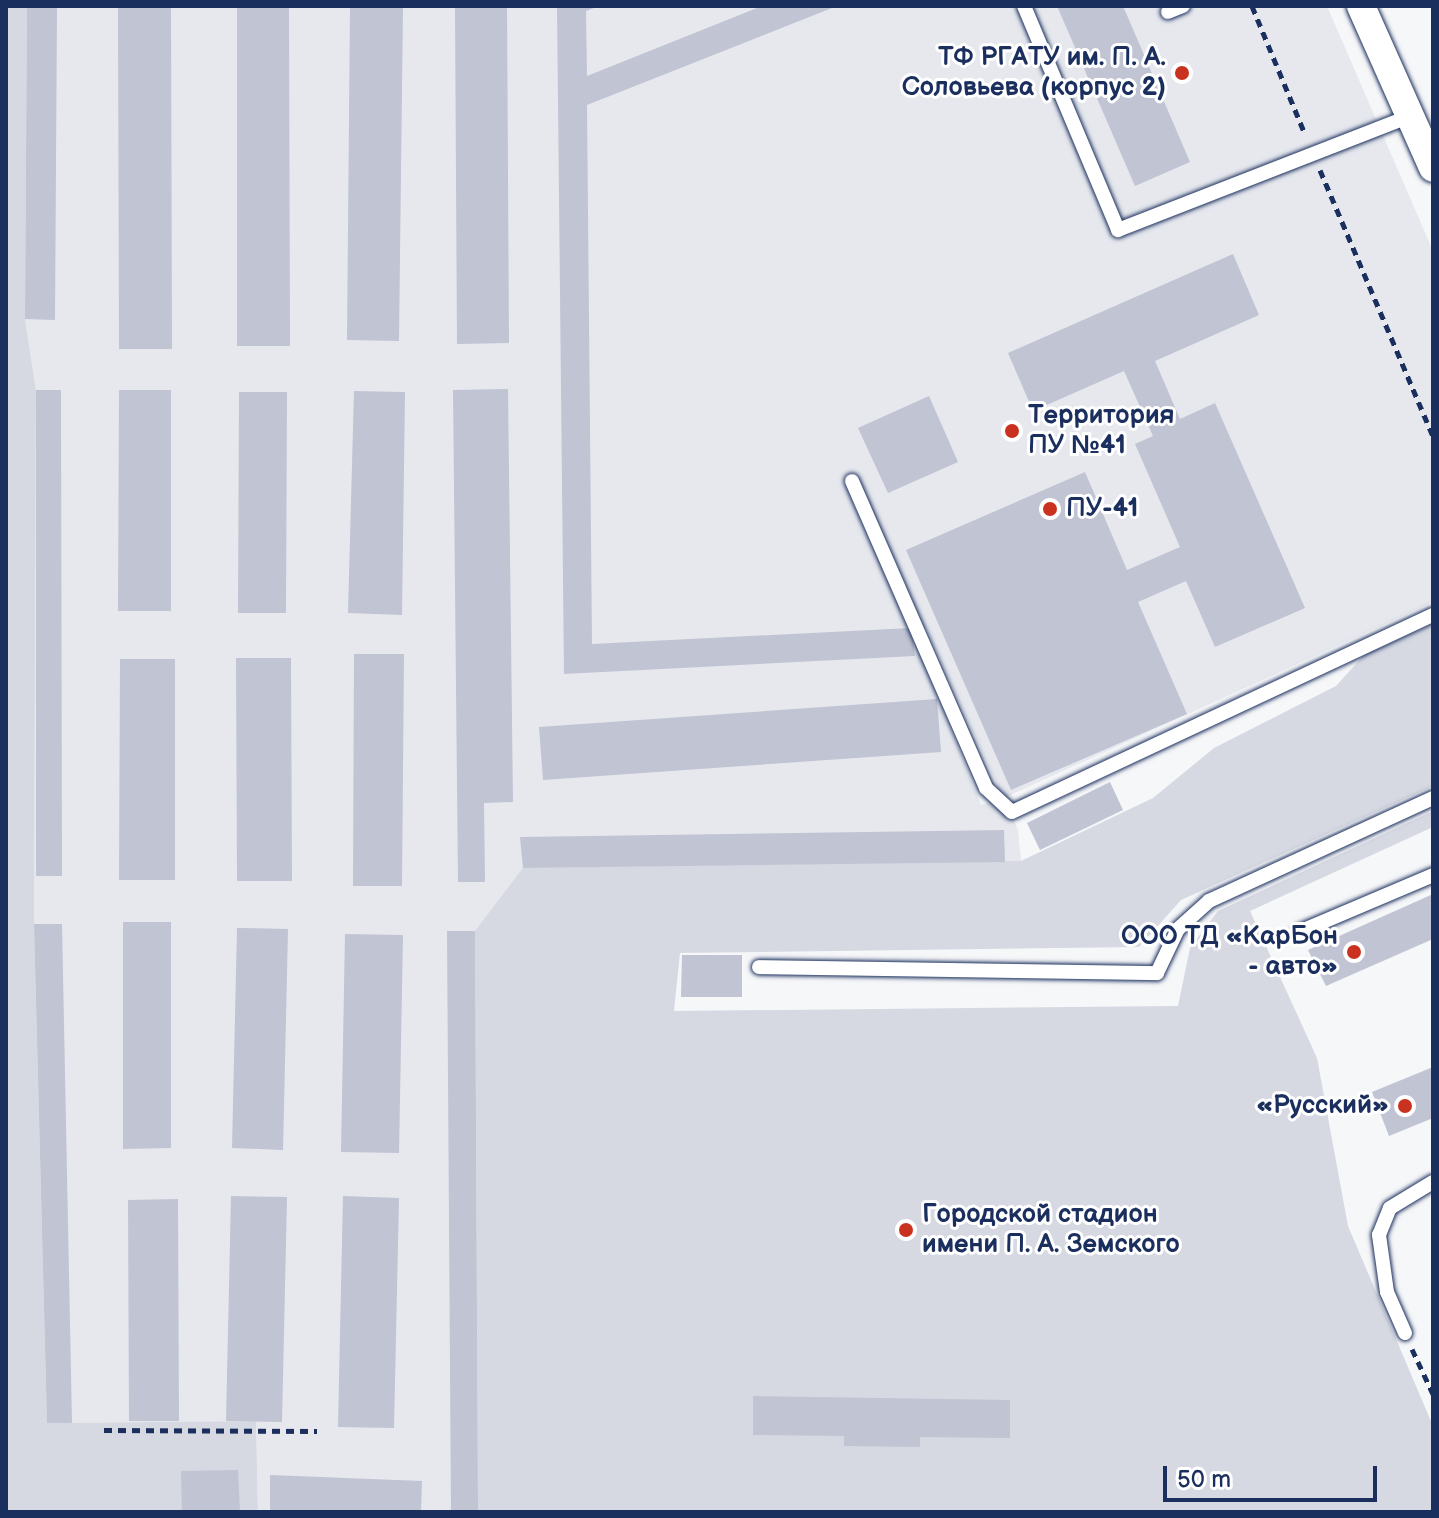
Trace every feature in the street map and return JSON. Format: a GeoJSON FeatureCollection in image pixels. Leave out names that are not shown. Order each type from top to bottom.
{"type":"FeatureCollection","features":[{"type":"Feature","properties":{"kind":"street"},"geometry":{"type":"LineString","coordinates":[[1361,6],[1433,168]]}},
{"type":"Feature","properties":{"kind":"lane"},"geometry":{"type":"LineString","coordinates":[[1024,6],[1118,230],[1410,116]]}},
{"type":"Feature","properties":{"kind":"lane"},"geometry":{"type":"LineString","coordinates":[[1168,12],[1183,6]]}},
{"type":"Feature","properties":{"kind":"lane"},"geometry":{"type":"LineString","coordinates":[[852,481],[986,788],[1012,812],[1433,615]]}},
{"type":"Feature","properties":{"kind":"lane"},"geometry":{"type":"LineString","coordinates":[[759,967],[1157,973],[1178,929],[1209,901],[1433,798]]}},
{"type":"Feature","properties":{"kind":"lane"},"geometry":{"type":"LineString","coordinates":[[1299,932],[1433,875]]}},
{"type":"Feature","properties":{"kind":"lane"},"geometry":{"type":"LineString","coordinates":[[1405,1333],[1387,1292],[1379,1235],[1390,1208],[1433,1182]]}},
{"type":"Feature","properties":{"kind":"path"},"geometry":{"type":"LineString","coordinates":[[1252,6],[1433,436]]}},
{"type":"Feature","properties":{"kind":"path"},"geometry":{"type":"LineString","coordinates":[[1405,1333],[1433,1394]]}},
{"type":"Feature","properties":{"kind":"path"},"geometry":{"type":"LineString","coordinates":[[104,1430],[317,1431]]}},
{"type":"Feature","properties":{"kind":"shaded area"},"geometry":{"type":"Polygon","coordinates":[[[6,6],[27,6],[25,319],[36,390],[34,924],[47,1423],[256,1421],[258,1512],[6,1512],[6,6]]]}},
{"type":"Feature","properties":{"kind":"shaded area"},"geometry":{"type":"Polygon","coordinates":[[[27,6],[1327,6],[1433,251],[1433,602],[1004,798],[1018,830],[1021,861],[475,931],[478,1512],[258,1512],[256,1421],[47,1423],[34,924],[36,390],[25,319],[27,6]],[[911,628],[981,805],[1003,798],[926,628],[911,628]]]}},
{"type":"Feature","properties":{"kind":"shaded area","name":"Городской стадион имени П. А. Земского"},"geometry":{"type":"Polygon","coordinates":[[[1433,624],[1433,786],[1181,900],[1139,947],[680,953],[674,1011],[1178,1006],[1190,948],[1218,911],[1433,811],[1433,827],[1250,911],[1317,1058],[1348,1226],[1433,1426],[1433,1512],[478,1512],[475,931],[523,868],[1021,861],[1153,798],[1214,748],[1336,686],[1364,655],[1433,624]]]}},
{"type":"Feature","properties":{"kind":"building"},"geometry":{"type":"Polygon","coordinates":[[[27,6],[57,6],[55,320],[25,319],[27,6]]]}},
{"type":"Feature","properties":{"kind":"building"},"geometry":{"type":"Polygon","coordinates":[[[118,6],[171,6],[172,349],[119,349],[118,6]]]}},
{"type":"Feature","properties":{"kind":"building"},"geometry":{"type":"Polygon","coordinates":[[[237,6],[289,6],[290,346],[237,346],[237,6]]]}},
{"type":"Feature","properties":{"kind":"building"},"geometry":{"type":"Polygon","coordinates":[[[350,6],[403,6],[399,341],[347,340],[350,6]]]}},
{"type":"Feature","properties":{"kind":"building"},"geometry":{"type":"Polygon","coordinates":[[[455,6],[507,6],[509,343],[457,344],[455,6]]]}},
{"type":"Feature","properties":{"kind":"building"},"geometry":{"type":"Polygon","coordinates":[[[557,6],[599,6],[586,11],[587,76],[762,6],[837,6],[587,105],[592,644],[911,628],[915,656],[564,674],[557,6]]]}},
{"type":"Feature","properties":{"kind":"building"},"geometry":{"type":"Polygon","coordinates":[[[1057,6],[1123,6],[1190,162],[1135,186],[1057,6]]]}},
{"type":"Feature","properties":{"kind":"building","name":"ПУ-41"},"geometry":{"type":"Polygon","coordinates":[[[1233,254],[1259,315],[1155,361],[1180,419],[1215,403],[1305,608],[1215,647],[1186,581],[1138,602],[1187,714],[1011,790],[906,550],[1085,472],[1127,570],[1180,547],[1135,444],[1153,436],[1124,371],[1033,411],[1008,353],[1233,254]]]}},
{"type":"Feature","properties":{"kind":"building"},"geometry":{"type":"Polygon","coordinates":[[[508,389],[513,802],[484,803],[485,882],[458,882],[453,390],[508,389]]]}},
{"type":"Feature","properties":{"kind":"building"},"geometry":{"type":"Polygon","coordinates":[[[36,390],[61,390],[62,876],[36,876],[36,390]]]}},
{"type":"Feature","properties":{"kind":"building"},"geometry":{"type":"Polygon","coordinates":[[[119,390],[171,390],[171,611],[118,611],[119,390]]]}},
{"type":"Feature","properties":{"kind":"building"},"geometry":{"type":"Polygon","coordinates":[[[354,391],[405,392],[402,615],[348,613],[354,391]]]}},
{"type":"Feature","properties":{"kind":"building"},"geometry":{"type":"Polygon","coordinates":[[[239,392],[287,392],[286,613],[238,613],[239,392]]]}},
{"type":"Feature","properties":{"kind":"building"},"geometry":{"type":"Polygon","coordinates":[[[929,396],[958,462],[888,493],[858,428],[929,396]]]}},
{"type":"Feature","properties":{"kind":"building"},"geometry":{"type":"Polygon","coordinates":[[[354,654],[404,654],[402,886],[353,886],[354,654]]]}},
{"type":"Feature","properties":{"kind":"building"},"geometry":{"type":"Polygon","coordinates":[[[236,658],[291,658],[292,881],[237,881],[236,658]]]}},
{"type":"Feature","properties":{"kind":"building"},"geometry":{"type":"Polygon","coordinates":[[[120,659],[175,659],[175,880],[119,880],[120,659]]]}},
{"type":"Feature","properties":{"kind":"building"},"geometry":{"type":"Polygon","coordinates":[[[937,699],[941,752],[543,780],[539,727],[937,699]]]}},
{"type":"Feature","properties":{"kind":"building"},"geometry":{"type":"Polygon","coordinates":[[[1110,782],[1123,810],[1040,850],[1027,823],[1110,782]]]}},
{"type":"Feature","properties":{"kind":"building"},"geometry":{"type":"Polygon","coordinates":[[[1004,830],[1005,862],[523,868],[520,837],[1004,830]]]}},
{"type":"Feature","properties":{"kind":"building"},"geometry":{"type":"Polygon","coordinates":[[[1433,894],[1433,939],[1326,986],[1308,950],[1433,894]]]}},
{"type":"Feature","properties":{"kind":"building"},"geometry":{"type":"Polygon","coordinates":[[[123,922],[171,922],[171,1148],[123,1149],[123,922]]]}},
{"type":"Feature","properties":{"kind":"building"},"geometry":{"type":"Polygon","coordinates":[[[34,924],[62,924],[72,1423],[47,1423],[34,924]]]}},
{"type":"Feature","properties":{"kind":"building"},"geometry":{"type":"Polygon","coordinates":[[[237,928],[288,929],[283,1150],[232,1148],[237,928]]]}},
{"type":"Feature","properties":{"kind":"building"},"geometry":{"type":"Polygon","coordinates":[[[447,931],[475,931],[478,1512],[451,1512],[447,931]]]}},
{"type":"Feature","properties":{"kind":"building"},"geometry":{"type":"Polygon","coordinates":[[[345,934],[403,935],[399,1153],[341,1152],[345,934]]]}},
{"type":"Feature","properties":{"kind":"building"},"geometry":{"type":"Polygon","coordinates":[[[682,955],[742,955],[742,997],[681,997],[682,955]]]}},
{"type":"Feature","properties":{"kind":"building"},"geometry":{"type":"Polygon","coordinates":[[[1433,1067],[1433,1118],[1389,1136],[1372,1092],[1433,1067]]]}},
{"type":"Feature","properties":{"kind":"building"},"geometry":{"type":"Polygon","coordinates":[[[231,1196],[287,1197],[282,1422],[226,1421],[231,1196]]]}},
{"type":"Feature","properties":{"kind":"building"},"geometry":{"type":"Polygon","coordinates":[[[343,1196],[399,1198],[394,1428],[338,1427],[343,1196]]]}},
{"type":"Feature","properties":{"kind":"building"},"geometry":{"type":"Polygon","coordinates":[[[178,1199],[179,1421],[129,1421],[128,1200],[178,1199]]]}},
{"type":"Feature","properties":{"kind":"building"},"geometry":{"type":"Polygon","coordinates":[[[753,1396],[1010,1400],[1010,1438],[920,1437],[920,1447],[844,1446],[844,1436],[753,1435],[753,1396]]]}},
{"type":"Feature","properties":{"kind":"building"},"geometry":{"type":"Polygon","coordinates":[[[238,1470],[240,1512],[182,1512],[181,1471],[238,1470]]]}},
{"type":"Feature","properties":{"kind":"building"},"geometry":{"type":"Polygon","coordinates":[[[270,1475],[422,1481],[421,1512],[270,1512],[270,1475]]]}},
{"type":"Feature","properties":{"kind":"place","name":"ТФ РГАТУ им. П. А. Соловьева (корпус 2)"},"geometry":{"type":"Point","coordinates":[1182,73]}},
{"type":"Feature","properties":{"kind":"place","name":"Территория ПУ №41"},"geometry":{"type":"Point","coordinates":[1012,431]}},
{"type":"Feature","properties":{"kind":"place","name":"ПУ-41"},"geometry":{"type":"Point","coordinates":[1050,509]}},
{"type":"Feature","properties":{"kind":"place","name":"ООО ТД «КарБон - авто»"},"geometry":{"type":"Point","coordinates":[1354,952]}},
{"type":"Feature","properties":{"kind":"place","name":"«Русский»"},"geometry":{"type":"Point","coordinates":[1405,1106]}},
{"type":"Feature","properties":{"kind":"place","name":"Городской стадион имени П. А. Земского"},"geometry":{"type":"Point","coordinates":[906,1230]}}]}
